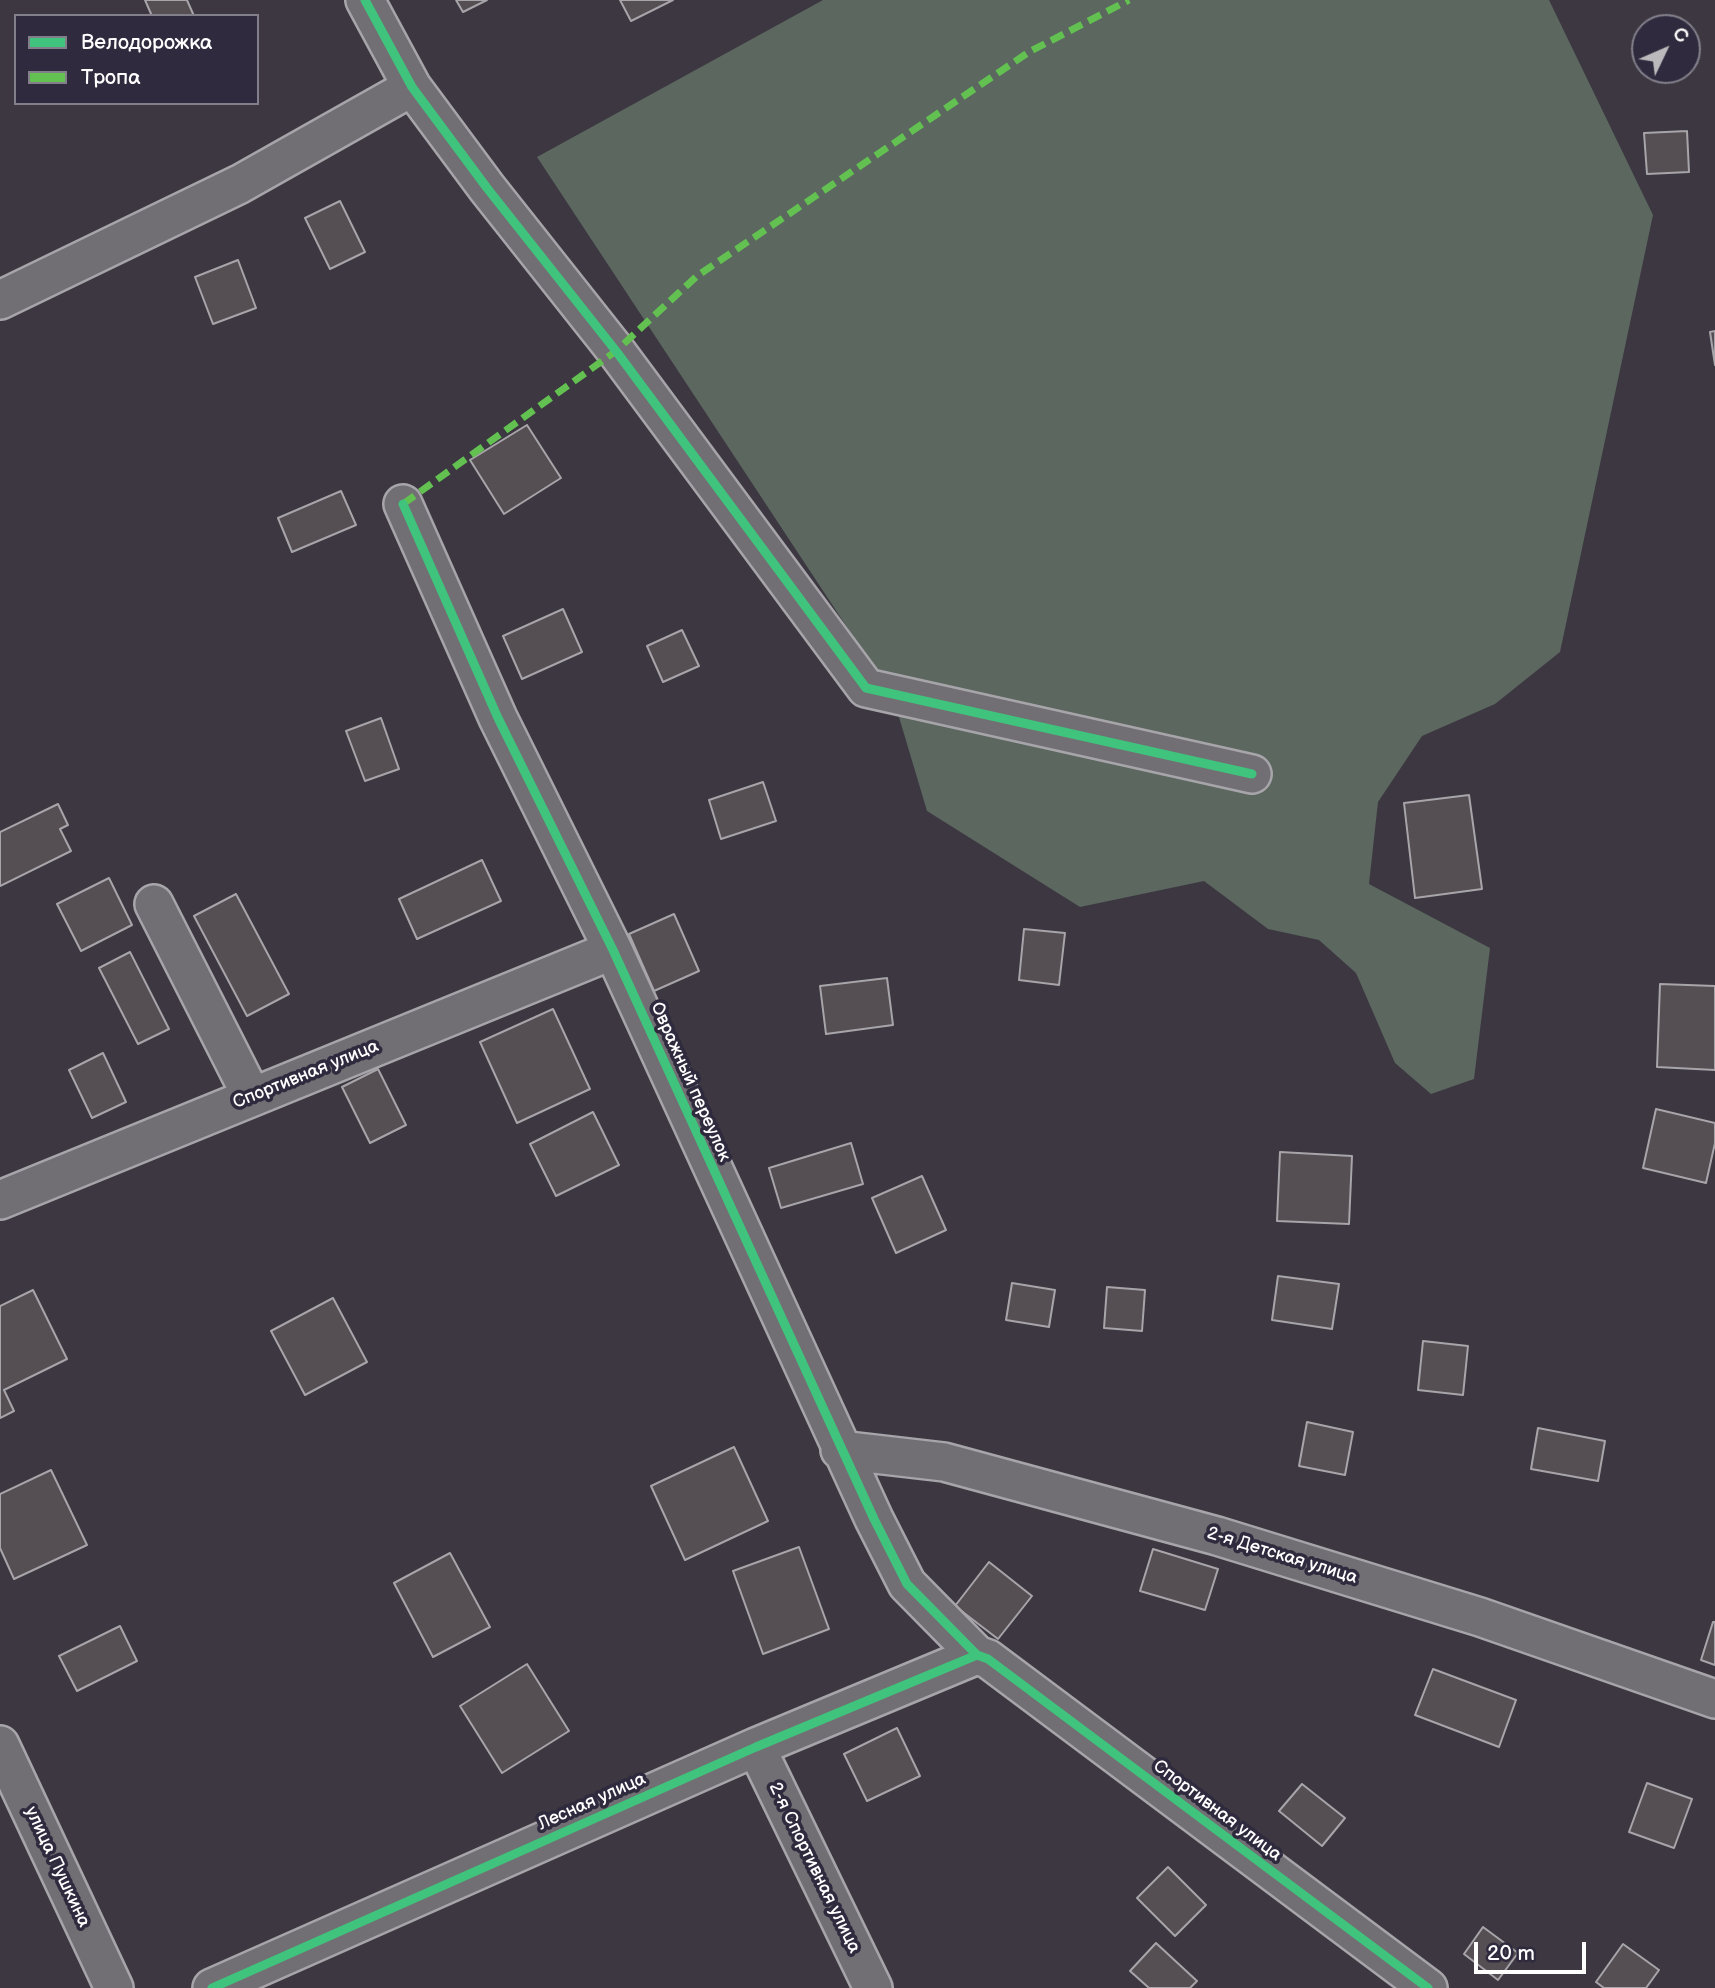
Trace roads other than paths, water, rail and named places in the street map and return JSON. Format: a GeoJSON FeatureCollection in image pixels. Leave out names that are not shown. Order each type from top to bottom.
{"type":"FeatureCollection","features":[{"type":"Feature","properties":{"kind":"street"},"geometry":{"type":"LineString","coordinates":[[366,0],[412,87],[486,188],[616,351],[866,688],[1252,775]]}},
{"type":"Feature","properties":{"kind":"street"},"geometry":{"type":"LineString","coordinates":[[0,300],[240,184],[412,87]]}},
{"type":"Feature","properties":{"kind":"street","name":"Овражный переулок"},"geometry":{"type":"LineString","coordinates":[[403,504],[498,718],[613,950],[840,1450],[907,1584],[982,1657]]}},
{"type":"Feature","properties":{"kind":"street"},"geometry":{"type":"LineString","coordinates":[[154,904],[252,1097]]}},
{"type":"Feature","properties":{"kind":"street","name":"Спортивная улица"},"geometry":{"type":"LineString","coordinates":[[0,1200],[613,950]]}},
{"type":"Feature","properties":{"kind":"street","name":"2-я Детская улица"},"geometry":{"type":"LineString","coordinates":[[840,1450],[944,1462],[1217,1536],[1480,1617],[1715,1699]]}},
{"type":"Feature","properties":{"kind":"street","name":"Спортивная улица"},"geometry":{"type":"LineString","coordinates":[[982,1657],[1428,1988]]}},
{"type":"Feature","properties":{"kind":"street","name":"Лесная улица"},"geometry":{"type":"LineString","coordinates":[[212,1988],[756,1747],[982,1657]]}},
{"type":"Feature","properties":{"kind":"street","name":"улица Пушкина"},"geometry":{"type":"LineString","coordinates":[[0,1745],[114,1988]]}},
{"type":"Feature","properties":{"kind":"street","name":"2-я Спортивная улица"},"geometry":{"type":"LineString","coordinates":[[756,1747],[873,1988]]}}]}
